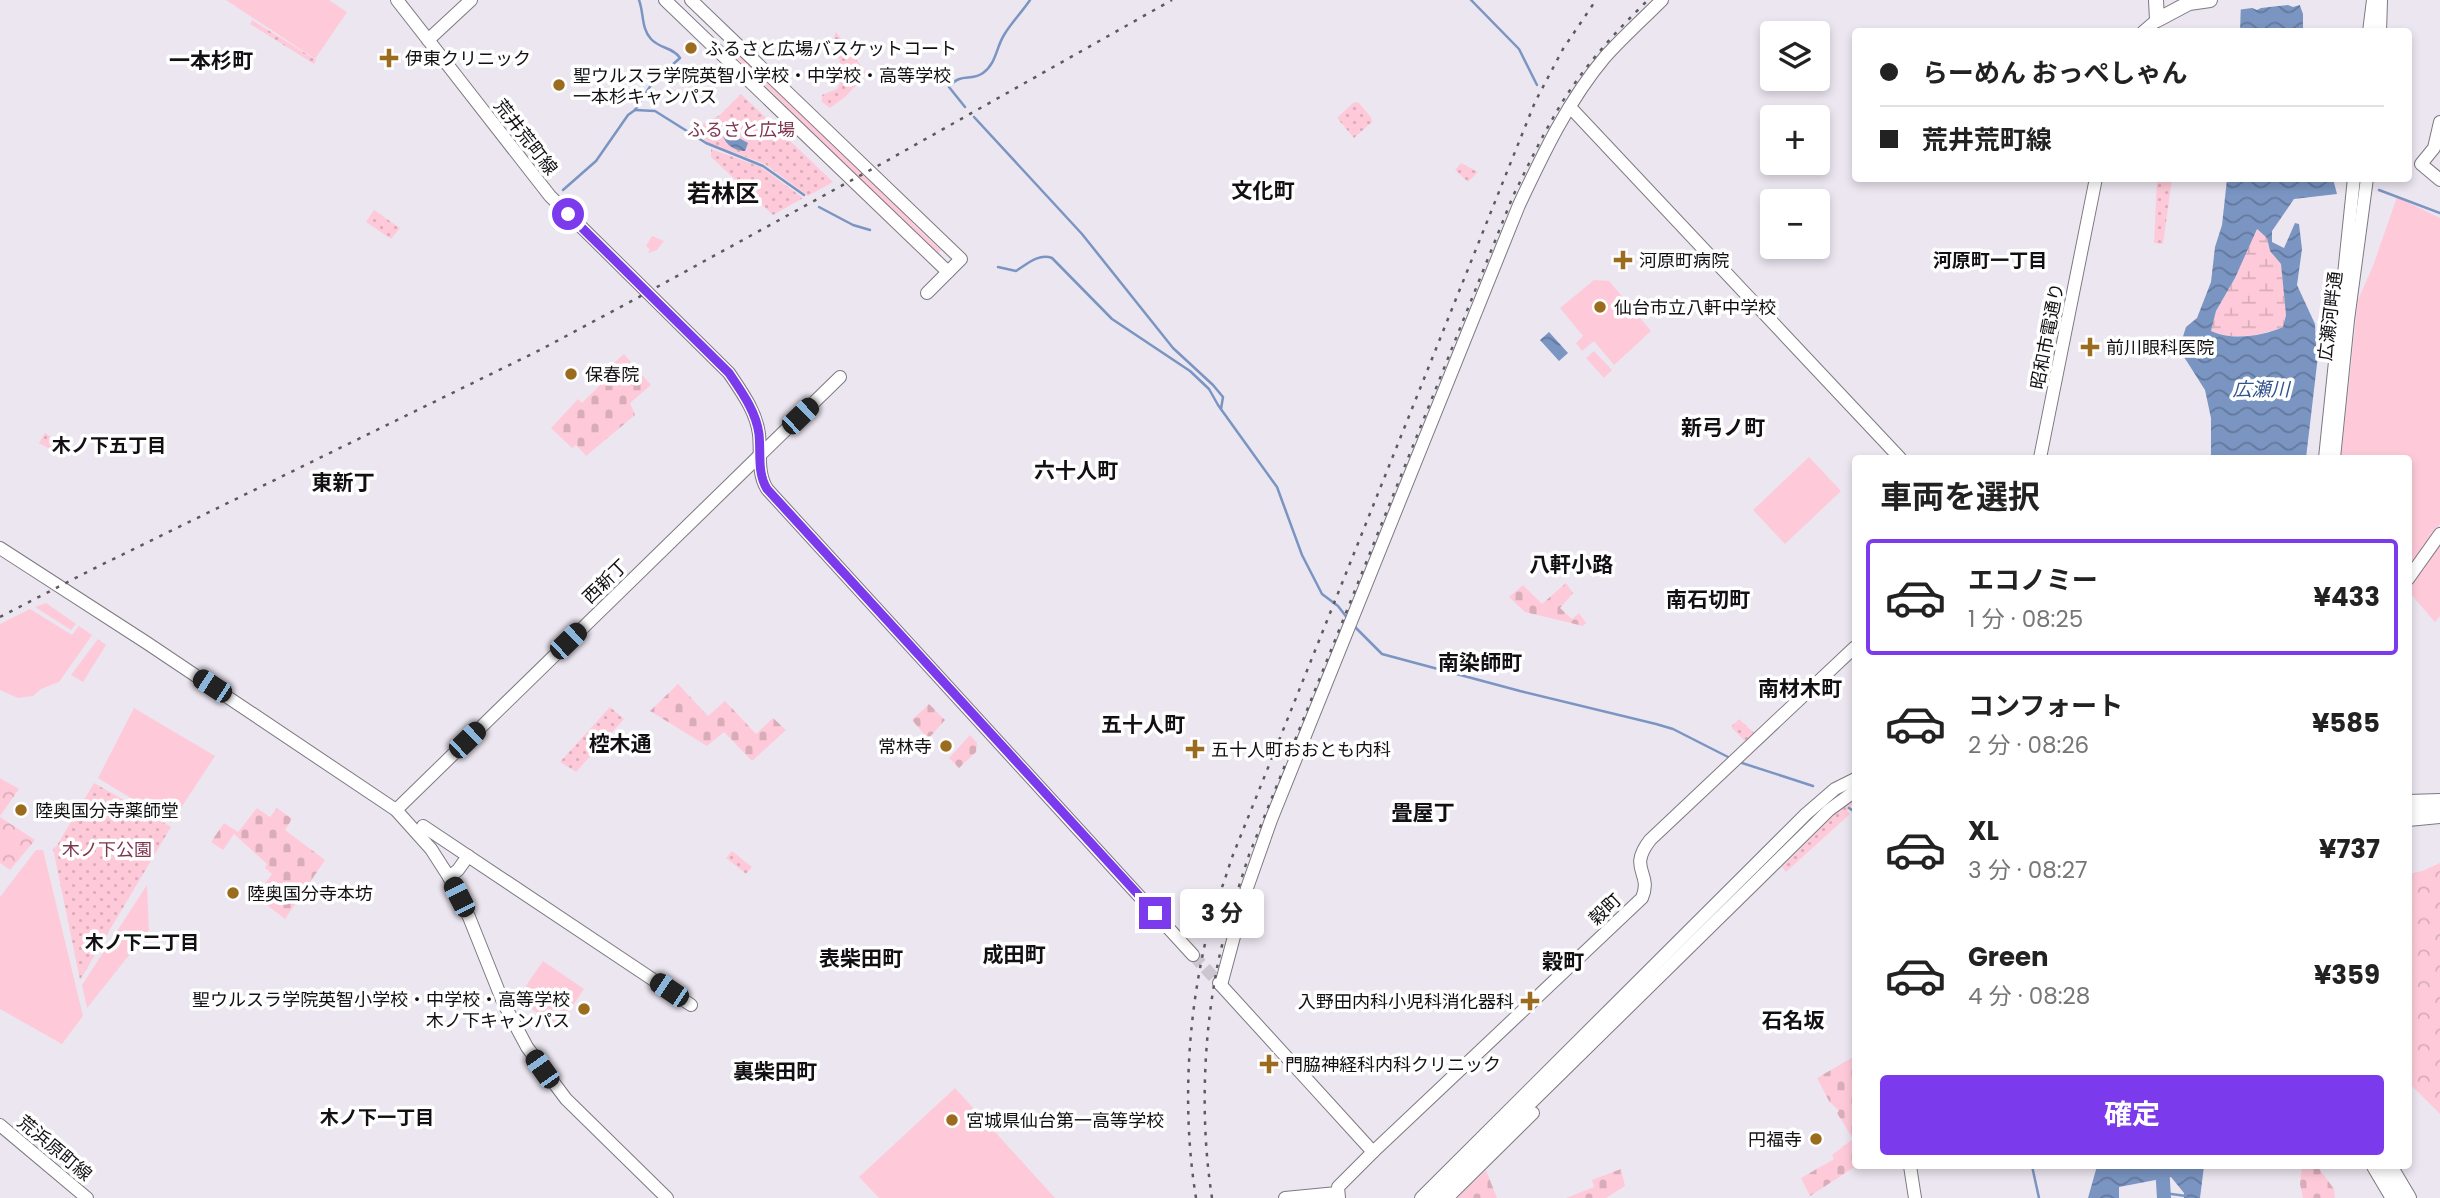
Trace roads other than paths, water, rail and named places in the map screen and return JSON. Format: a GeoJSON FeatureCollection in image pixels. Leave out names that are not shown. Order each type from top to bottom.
{"type":"FeatureCollection","features":[{"type":"Feature","properties":{"kind":"highway"},"geometry":{"type":"LineString","coordinates":[[2412,803],[2440,802]]}},
{"type":"Feature","properties":{"kind":"highway"},"geometry":{"type":"LineString","coordinates":[[2412,818],[2440,815]]}},
{"type":"Feature","properties":{"kind":"highway"},"geometry":{"type":"LineString","coordinates":[[2377,1169],[2394,1198]]}},
{"type":"Feature","properties":{"kind":"highway"},"geometry":{"type":"LineString","coordinates":[[2391,1169],[2408,1198]]}},
{"type":"Feature","properties":{"kind":"main road"},"geometry":{"type":"LineString","coordinates":[[2156,0],[2157,20],[2189,2],[2210,0]]}},
{"type":"Feature","properties":{"kind":"street","name":"荒井荒町線"},"geometry":{"type":"LineString","coordinates":[[397,0],[550,196],[723,366],[744,395],[753,415],[758,431],[763,481],[767,489],[1193,955]]}},
{"type":"Feature","properties":{"kind":"street"},"geometry":{"type":"LineString","coordinates":[[428,40],[471,0]]}},
{"type":"Feature","properties":{"kind":"street"},"geometry":{"type":"LineString","coordinates":[[665,0],[948,272]]}},
{"type":"Feature","properties":{"kind":"street"},"geometry":{"type":"LineString","coordinates":[[691,0],[961,259],[927,293]]}},
{"type":"Feature","properties":{"kind":"street"},"geometry":{"type":"LineString","coordinates":[[1285,1198],[1338,1196],[1338,1187],[1373,1152],[1220,984],[1244,899],[1262,846],[1350,623],[1519,205],[1541,158],[1570,107],[1604,59],[1661,0]]}},
{"type":"Feature","properties":{"kind":"street"},"geometry":{"type":"LineString","coordinates":[[2369,28],[2373,0]]}},
{"type":"Feature","properties":{"kind":"street"},"geometry":{"type":"LineString","coordinates":[[2380,28],[2381,0]]}},
{"type":"Feature","properties":{"kind":"street"},"geometry":{"type":"LineString","coordinates":[[2148,28],[2157,20]]}},
{"type":"Feature","properties":{"kind":"street"},"geometry":{"type":"LineString","coordinates":[[713,46],[726,33]]}},
{"type":"Feature","properties":{"kind":"street"},"geometry":{"type":"LineString","coordinates":[[1570,107],[1897,455]]}},
{"type":"Feature","properties":{"kind":"street"},"geometry":{"type":"LineString","coordinates":[[2440,122],[2434,148],[2421,164],[2440,180]]}},
{"type":"Feature","properties":{"kind":"street","name":"昭和市電通り"},"geometry":{"type":"LineString","coordinates":[[2041,455],[2095,182]]}},
{"type":"Feature","properties":{"kind":"street","name":"広瀬河畔通"},"geometry":{"type":"LineString","coordinates":[[2325,455],[2354,182]]}},
{"type":"Feature","properties":{"kind":"street","name":"広瀬河畔通"},"geometry":{"type":"LineString","coordinates":[[2334,455],[2348,320],[2366,182]]}},
{"type":"Feature","properties":{"kind":"street","name":"西新丁"},"geometry":{"type":"LineString","coordinates":[[396,810],[840,377]]}},
{"type":"Feature","properties":{"kind":"street"},"geometry":{"type":"LineString","coordinates":[[2412,573],[2440,534]]}},
{"type":"Feature","properties":{"kind":"street"},"geometry":{"type":"LineString","coordinates":[[0,548],[396,810],[431,849],[449,877],[469,916],[503,1002],[527,1047],[554,1086],[667,1198]]}},
{"type":"Feature","properties":{"kind":"street","name":"穀町"},"geometry":{"type":"LineString","coordinates":[[1373,1152],[1643,898],[1646,882],[1639,862],[1644,848],[1852,650]]}},
{"type":"Feature","properties":{"kind":"street"},"geometry":{"type":"LineString","coordinates":[[1427,1196],[1811,809],[1835,789],[1852,780]]}},
{"type":"Feature","properties":{"kind":"street"},"geometry":{"type":"LineString","coordinates":[[1427,1196],[1632,1004],[1829,810],[1852,793]]}},
{"type":"Feature","properties":{"kind":"street"},"geometry":{"type":"LineString","coordinates":[[423,826],[691,1005]]}},
{"type":"Feature","properties":{"kind":"street"},"geometry":{"type":"LineString","coordinates":[[449,877],[468,856]]}},
{"type":"Feature","properties":{"kind":"street"},"geometry":{"type":"LineString","coordinates":[[1447,1198],[1596,1051],[1632,1004]]}},
{"type":"Feature","properties":{"kind":"street"},"geometry":{"type":"LineString","coordinates":[[1410,1198],[1593,1015],[1599,1010],[1607,1012]]}},
{"type":"Feature","properties":{"kind":"street","name":"荒浜原町線"},"geometry":{"type":"LineString","coordinates":[[0,1125],[87,1198]]}},
{"type":"Feature","properties":{"kind":"street"},"geometry":{"type":"LineString","coordinates":[[1910,1169],[1915,1198]]}},
{"type":"Feature","properties":{"kind":"water"},"geometry":{"type":"Polygon","coordinates":[[[2241,0],[2298,0],[2303,14],[2303,28],[2240,28],[2241,0]]]}},
{"type":"Feature","properties":{"kind":"water"},"geometry":{"type":"Polygon","coordinates":[[[723,129],[748,143],[745,151],[729,145],[724,138],[723,129]]]}},
{"type":"Feature","properties":{"kind":"water","name":"広瀬川"},"geometry":{"type":"Polygon","coordinates":[[[2227,182],[2334,182],[2337,194],[2294,199],[2272,231],[2272,242],[2284,248],[2295,223],[2299,224],[2302,249],[2297,285],[2315,324],[2316,346],[2319,347],[2306,455],[2211,455],[2211,418],[2205,390],[2179,349],[2186,327],[2197,318],[2211,282],[2215,247],[2222,225],[2227,182]],[[2257,229],[2235,278],[2216,311],[2211,331],[2228,336],[2247,336],[2283,327],[2286,315],[2281,264],[2270,251],[2267,238],[2257,229]]]}},
{"type":"Feature","properties":{"kind":"water"},"geometry":{"type":"Polygon","coordinates":[[[1549,332],[1568,353],[1559,361],[1540,340],[1549,332]]]}},
{"type":"Feature","properties":{"kind":"water"},"geometry":{"type":"Polygon","coordinates":[[[2096,1169],[2204,1169],[2200,1198],[2184,1198],[2184,1193],[2171,1177],[2119,1187],[2119,1198],[2088,1198],[2096,1169]]]}},
{"type":"Feature","properties":{"kind":"waterway"},"geometry":{"type":"LineString","coordinates":[[563,190],[596,161],[653,82],[680,58],[648,35],[639,0]]}},
{"type":"Feature","properties":{"kind":"waterway"},"geometry":{"type":"LineString","coordinates":[[965,107],[949,87],[953,82],[978,76],[987,69],[1004,35],[1030,0]]}},
{"type":"Feature","properties":{"kind":"waterway"},"geometry":{"type":"LineString","coordinates":[[1471,0],[1519,49],[1537,85]]}},
{"type":"Feature","properties":{"kind":"waterway"},"geometry":{"type":"LineString","coordinates":[[635,110],[655,111],[706,143],[763,166],[804,195]]}},
{"type":"Feature","properties":{"kind":"waterway"},"geometry":{"type":"LineString","coordinates":[[974,117],[1082,234],[1173,348],[1213,385],[1223,397],[1221,409]]}},
{"type":"Feature","properties":{"kind":"waterway"},"geometry":{"type":"LineString","coordinates":[[2379,190],[2440,213]]}},
{"type":"Feature","properties":{"kind":"waterway"},"geometry":{"type":"LineString","coordinates":[[819,207],[853,225],[870,230]]}},
{"type":"Feature","properties":{"kind":"waterway"},"geometry":{"type":"LineString","coordinates":[[998,267],[1016,271],[1038,258],[1052,258],[1112,319],[1190,371],[1209,389],[1277,487],[1302,555],[1322,594],[1338,606],[1348,619]]}},
{"type":"Feature","properties":{"kind":"waterway"},"geometry":{"type":"LineString","coordinates":[[1355,627],[1382,654],[1673,729],[1730,758]]}},
{"type":"Feature","properties":{"kind":"waterway"},"geometry":{"type":"LineString","coordinates":[[1739,762],[1813,786]]}},
{"type":"Feature","properties":{"kind":"waterway"},"geometry":{"type":"LineString","coordinates":[[2033,1169],[2039,1198]]}},
{"type":"Feature","properties":{"kind":"waterway","name":"広瀬川"},"geometry":{"type":"LineString","coordinates":[[2162,1169],[2164,1198]]}},
{"type":"Feature","properties":{"kind":"waterway"},"geometry":{"type":"LineString","coordinates":[[2164,1193],[2186,1196]]}},
{"type":"Feature","properties":{"kind":"tunnel"},"geometry":{"type":"LineString","coordinates":[[1193,955],[1219,983]]}},
{"type":"Feature","properties":{"kind":"railway"},"geometry":{"type":"LineString","coordinates":[[0,617],[540,350],[883,163],[1172,0]]}},
{"type":"Feature","properties":{"kind":"railway"},"geometry":{"type":"LineString","coordinates":[[1196,1198],[1189,1132],[1191,1030],[1201,964],[1216,904],[1231,860],[1535,102],[1563,49],[1596,0]]}},
{"type":"Feature","properties":{"kind":"railway"},"geometry":{"type":"LineString","coordinates":[[1212,1198],[1205,1108],[1209,1017],[1222,945],[1249,855],[1513,196],[1573,86],[1608,41],[1648,0]]}},
{"type":"Feature","properties":{"kind":"place","name":"ふるさと広場バスケットコート"},"geometry":{"type":"Point","coordinates":[691,48]}},
{"type":"Feature","properties":{"kind":"place","name":"伊東クリニック"},"geometry":{"type":"Point","coordinates":[389,58]}},
{"type":"Feature","properties":{"kind":"place","name":"聖ウルスラ学院英智小学校・中学校・高等学校 一本杉キャンパス"},"geometry":{"type":"Point","coordinates":[559,85]}},
{"type":"Feature","properties":{"kind":"place","name":"河原町病院"},"geometry":{"type":"Point","coordinates":[1623,260]}},
{"type":"Feature","properties":{"kind":"place","name":"仙台市立八軒中学校"},"geometry":{"type":"Point","coordinates":[1600,307]}},
{"type":"Feature","properties":{"kind":"place","name":"前川眼科医院"},"geometry":{"type":"Point","coordinates":[2090,347]}},
{"type":"Feature","properties":{"kind":"place","name":"保春院"},"geometry":{"type":"Point","coordinates":[571,374]}},
{"type":"Feature","properties":{"kind":"place","name":"常林寺"},"geometry":{"type":"Point","coordinates":[946,746]}},
{"type":"Feature","properties":{"kind":"place","name":"五十人町おおとも内科"},"geometry":{"type":"Point","coordinates":[1195,749]}},
{"type":"Feature","properties":{"kind":"place","name":"陸奥国分寺薬師堂"},"geometry":{"type":"Point","coordinates":[21,810]}},
{"type":"Feature","properties":{"kind":"place","name":"陸奥国分寺本坊"},"geometry":{"type":"Point","coordinates":[233,893]}},
{"type":"Feature","properties":{"kind":"place","name":"入野田内科小児科消化器科"},"geometry":{"type":"Point","coordinates":[1530,1001]}},
{"type":"Feature","properties":{"kind":"place","name":"聖ウルスラ学院英智小学校・中学校・高等学校 木ノ下キャンパス"},"geometry":{"type":"Point","coordinates":[584,1009]}},
{"type":"Feature","properties":{"kind":"place","name":"門脇神経科内科クリニック"},"geometry":{"type":"Point","coordinates":[1269,1064]}},
{"type":"Feature","properties":{"kind":"place","name":"宮城県仙台第一高等学校"},"geometry":{"type":"Point","coordinates":[952,1120]}},
{"type":"Feature","properties":{"kind":"place","name":"円福寺"},"geometry":{"type":"Point","coordinates":[1816,1139]}},
{"type":"Feature","properties":{"kind":"district","name":"一本杉町"},"geometry":{"type":"Point","coordinates":[211,60]}},
{"type":"Feature","properties":{"kind":"district","name":"文化町"},"geometry":{"type":"Point","coordinates":[1263,190]}},
{"type":"Feature","properties":{"kind":"district","name":"若林区"},"geometry":{"type":"Point","coordinates":[723,193]}},
{"type":"Feature","properties":{"kind":"district","name":"河原町一丁目"},"geometry":{"type":"Point","coordinates":[1990,260]}},
{"type":"Feature","properties":{"kind":"district","name":"新弓ノ町"},"geometry":{"type":"Point","coordinates":[1723,427]}},
{"type":"Feature","properties":{"kind":"district","name":"木ノ下五丁目"},"geometry":{"type":"Point","coordinates":[109,445]}},
{"type":"Feature","properties":{"kind":"district","name":"六十人町"},"geometry":{"type":"Point","coordinates":[1076,470]}},
{"type":"Feature","properties":{"kind":"district","name":"東新丁"},"geometry":{"type":"Point","coordinates":[343,482]}},
{"type":"Feature","properties":{"kind":"district","name":"八軒小路"},"geometry":{"type":"Point","coordinates":[1571,564]}},
{"type":"Feature","properties":{"kind":"district","name":"南石切町"},"geometry":{"type":"Point","coordinates":[1708,599]}},
{"type":"Feature","properties":{"kind":"district","name":"南染師町"},"geometry":{"type":"Point","coordinates":[1480,662]}},
{"type":"Feature","properties":{"kind":"district","name":"南材木町"},"geometry":{"type":"Point","coordinates":[1800,688]}},
{"type":"Feature","properties":{"kind":"district","name":"五十人町"},"geometry":{"type":"Point","coordinates":[1143,724]}},
{"type":"Feature","properties":{"kind":"district","name":"椌木通"},"geometry":{"type":"Point","coordinates":[620,743]}},
{"type":"Feature","properties":{"kind":"district","name":"畳屋丁"},"geometry":{"type":"Point","coordinates":[1423,812]}},
{"type":"Feature","properties":{"kind":"district","name":"木ノ下二丁目"},"geometry":{"type":"Point","coordinates":[142,942]}},
{"type":"Feature","properties":{"kind":"district","name":"成田町"},"geometry":{"type":"Point","coordinates":[1014,954]}},
{"type":"Feature","properties":{"kind":"district","name":"表柴田町"},"geometry":{"type":"Point","coordinates":[861,958]}},
{"type":"Feature","properties":{"kind":"district","name":"穀町"},"geometry":{"type":"Point","coordinates":[1563,961]}},
{"type":"Feature","properties":{"kind":"district","name":"石名坂"},"geometry":{"type":"Point","coordinates":[1793,1020]}},
{"type":"Feature","properties":{"kind":"district","name":"裏柴田町"},"geometry":{"type":"Point","coordinates":[775,1071]}},
{"type":"Feature","properties":{"kind":"district","name":"木ノ下一丁目"},"geometry":{"type":"Point","coordinates":[377,1117]}},
{"type":"Feature","properties":{"kind":"park label","name":"ふるさと広場"},"geometry":{"type":"Point","coordinates":[741,129]}},
{"type":"Feature","properties":{"kind":"park label","name":"木ノ下公園"},"geometry":{"type":"Point","coordinates":[107,849]}}]}
